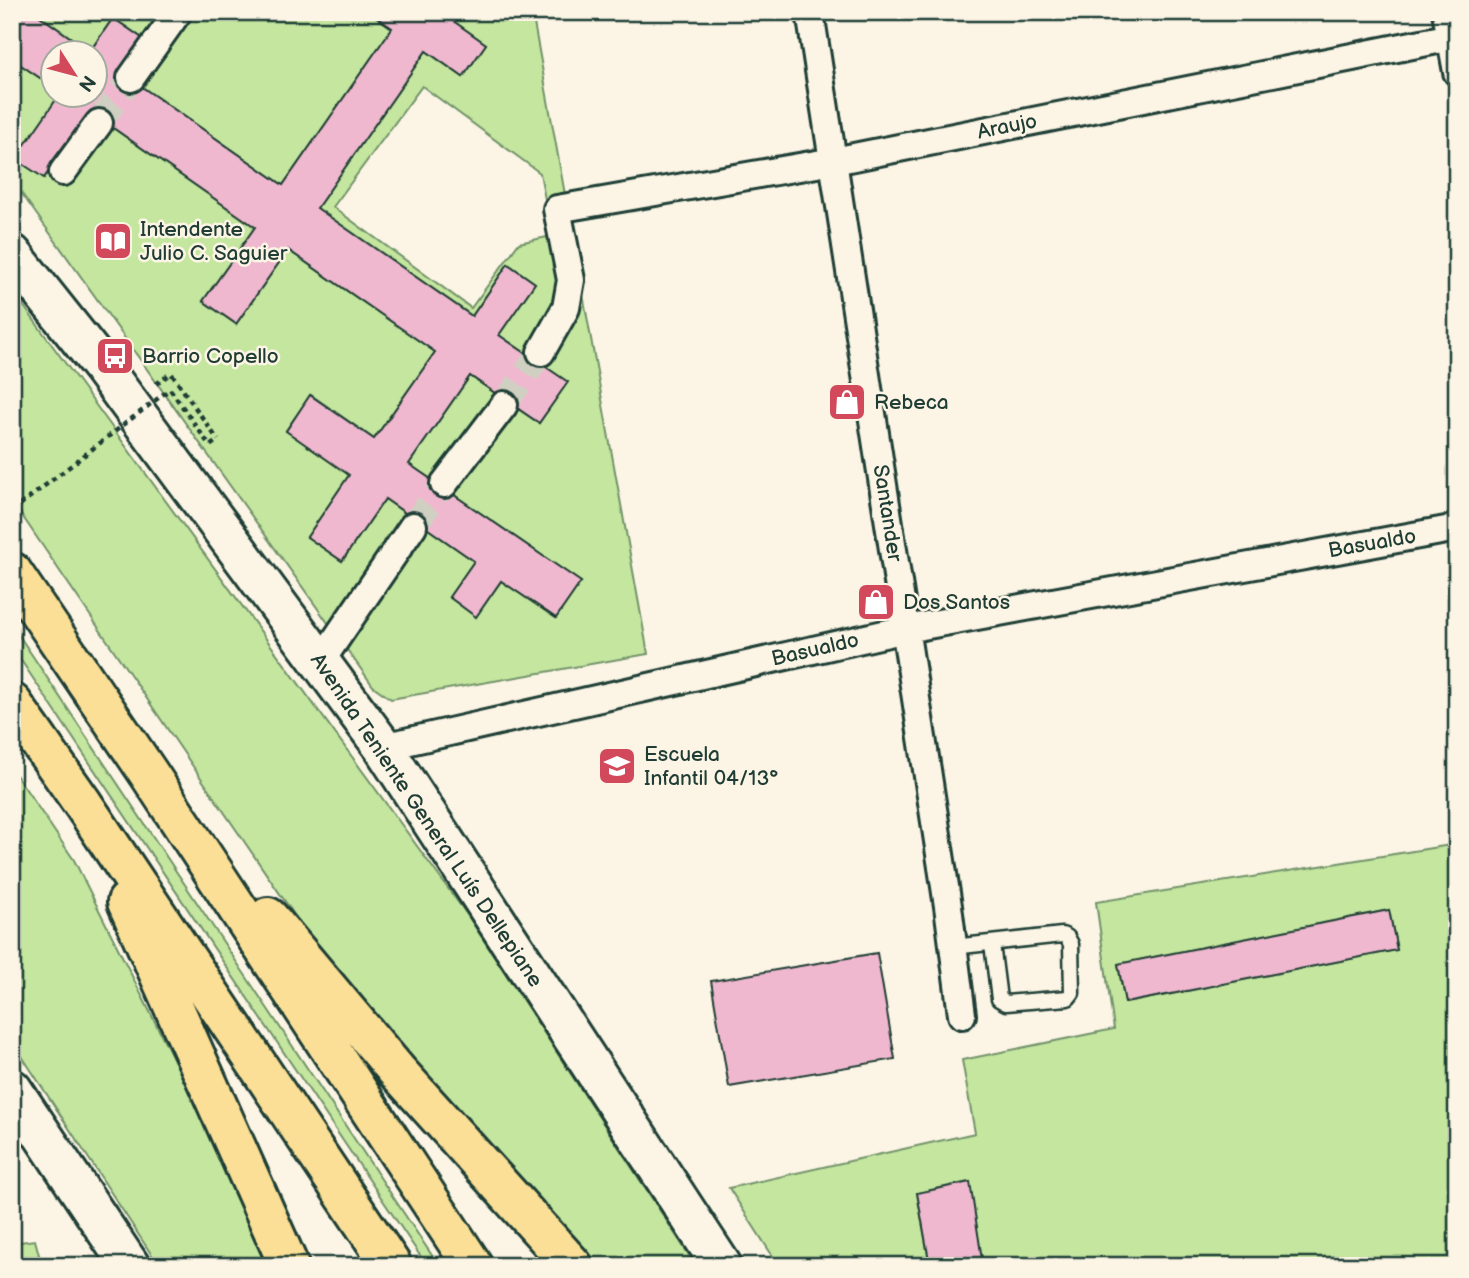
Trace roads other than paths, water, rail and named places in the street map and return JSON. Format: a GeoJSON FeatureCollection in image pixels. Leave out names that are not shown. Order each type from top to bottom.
{"type":"FeatureCollection","features":[{"type":"Feature","properties":{"kind":"highway"},"geometry":{"type":"LineString","coordinates":[[12,572],[149,774],[473,1266]]}},
{"type":"Feature","properties":{"kind":"highway"},"geometry":{"type":"LineString","coordinates":[[12,703],[83,804],[392,1266]]}},
{"type":"Feature","properties":{"kind":"highway"},"geometry":{"type":"LineString","coordinates":[[149,774],[397,1071],[573,1266]]}},
{"type":"Feature","properties":{"kind":"highway"},"geometry":{"type":"LineString","coordinates":[[83,804],[289,1266]]}},
{"type":"Feature","properties":{"kind":"street"},"geometry":{"type":"LineString","coordinates":[[131,78],[178,12]]}},
{"type":"Feature","properties":{"kind":"street","name":"Santander"},"geometry":{"type":"LineString","coordinates":[[810,12],[906,629],[962,1015]]}},
{"type":"Feature","properties":{"kind":"street"},"geometry":{"type":"LineString","coordinates":[[1451,29],[1457,72]]}},
{"type":"Feature","properties":{"kind":"street","name":"Araujo"},"geometry":{"type":"LineString","coordinates":[[541,352],[566,308],[571,280],[557,209],[834,161],[1451,29]]}},
{"type":"Feature","properties":{"kind":"street"},"geometry":{"type":"LineString","coordinates":[[63,172],[99,123]]}},
{"type":"Feature","properties":{"kind":"street","name":"Avenida Teniente General Luís Dellepiane"},"geometry":{"type":"LineString","coordinates":[[12,254],[129,403],[383,747],[722,1266]]}},
{"type":"Feature","properties":{"kind":"street"},"geometry":{"type":"LineString","coordinates":[[444,484],[504,405]]}},
{"type":"Feature","properties":{"kind":"street"},"geometry":{"type":"LineString","coordinates":[[321,661],[413,526]]}},
{"type":"Feature","properties":{"kind":"street","name":"Basualdo"},"geometry":{"type":"LineString","coordinates":[[383,747],[906,629],[1457,528]]}},
{"type":"Feature","properties":{"kind":"street"},"geometry":{"type":"LineString","coordinates":[[12,1089],[130,1266]]}},
{"type":"Feature","properties":{"kind":"lane"},"geometry":{"type":"LineString","coordinates":[[953,947],[1062,935],[1067,937],[1070,944],[1072,993],[1068,998],[1002,1002],[999,999],[992,944]]}},
{"type":"Feature","properties":{"kind":"tunnel"},"geometry":{"type":"LineString","coordinates":[[99,123],[131,78]]}},
{"type":"Feature","properties":{"kind":"tunnel"},"geometry":{"type":"LineString","coordinates":[[504,405],[541,352]]}},
{"type":"Feature","properties":{"kind":"tunnel"},"geometry":{"type":"LineString","coordinates":[[413,526],[444,484]]}},
{"type":"Feature","properties":{"kind":"place","name":"Intendente Julio C. Saguier"},"geometry":{"type":"Point","coordinates":[113,241]}},
{"type":"Feature","properties":{"kind":"place","name":"Barrio Copello"},"geometry":{"type":"Point","coordinates":[115,356]}},
{"type":"Feature","properties":{"kind":"place","name":"Rebeca"},"geometry":{"type":"Point","coordinates":[847,402]}},
{"type":"Feature","properties":{"kind":"place","name":"Dos Santos"},"geometry":{"type":"Point","coordinates":[876,602]}},
{"type":"Feature","properties":{"kind":"place","name":"Escuela Infantil 04/13°"},"geometry":{"type":"Point","coordinates":[617,766]}}]}
